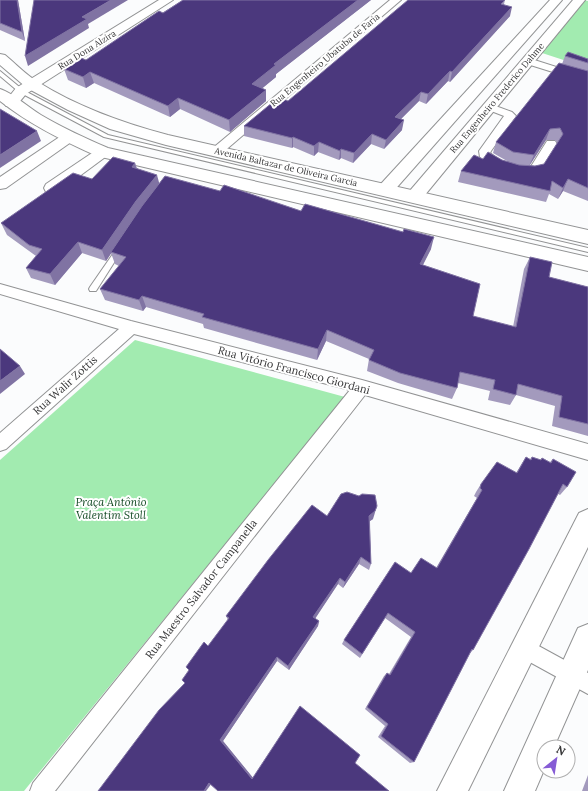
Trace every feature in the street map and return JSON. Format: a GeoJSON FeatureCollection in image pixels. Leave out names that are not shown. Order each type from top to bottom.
{"type":"FeatureCollection","features":[{"type":"Feature","properties":{"kind":"main road","name":"Avenida Baltazar de Oliveira Garcia"},"geometry":{"type":"LineString","coordinates":[[0,58],[16,93],[69,137],[103,152],[175,173],[588,264]]}},
{"type":"Feature","properties":{"kind":"main road","name":"Avenida Baltazar de Oliveira Garcia"},"geometry":{"type":"LineString","coordinates":[[16,93],[116,126],[216,151],[588,237]]}},
{"type":"Feature","properties":{"kind":"main road"},"geometry":{"type":"LineString","coordinates":[[452,791],[588,521]]}},
{"type":"Feature","properties":{"kind":"main road"},"geometry":{"type":"LineString","coordinates":[[519,791],[580,680],[588,638]]}},
{"type":"Feature","properties":{"kind":"street","name":"Rua Dona Alzira"},"geometry":{"type":"LineString","coordinates":[[16,93],[167,0]]}},
{"type":"Feature","properties":{"kind":"street","name":"Rua Engenheiro Ubatuba de Faria"},"geometry":{"type":"LineString","coordinates":[[216,151],[396,0]]}},
{"type":"Feature","properties":{"kind":"street","name":"Rua Engenheiro Frederico Dahme"},"geometry":{"type":"LineString","coordinates":[[385,190],[556,0]]}},
{"type":"Feature","properties":{"kind":"street","name":"Rua Engenheiro Frederico Dahme"},"geometry":{"type":"LineString","coordinates":[[414,197],[579,0]]}},
{"type":"Feature","properties":{"kind":"street"},"geometry":{"type":"LineString","coordinates":[[528,61],[588,80]]}},
{"type":"Feature","properties":{"kind":"street"},"geometry":{"type":"LineString","coordinates":[[490,107],[510,116],[485,151],[484,154],[488,159],[521,172],[530,172],[536,169],[551,144]]}},
{"type":"Feature","properties":{"kind":"street"},"geometry":{"type":"LineString","coordinates":[[0,184],[69,137]]}},
{"type":"Feature","properties":{"kind":"street"},"geometry":{"type":"LineString","coordinates":[[38,198],[103,152]]}},
{"type":"Feature","properties":{"kind":"street","name":"Rua Vitório Francisco Giordani"},"geometry":{"type":"LineString","coordinates":[[0,289],[131,327],[362,387],[588,452]]}},
{"type":"Feature","properties":{"kind":"street","name":"Rua Walir Zottis"},"geometry":{"type":"LineString","coordinates":[[0,444],[131,327]]}},
{"type":"Feature","properties":{"kind":"street","name":"Rua Maestro Salvador Campanella"},"geometry":{"type":"LineString","coordinates":[[41,791],[362,387]]}},
{"type":"Feature","properties":{"kind":"street"},"geometry":{"type":"LineString","coordinates":[[524,648],[580,680]]}},
{"type":"Feature","properties":{"kind":"lane"},"geometry":{"type":"LineString","coordinates":[[0,73],[16,93],[106,136],[588,250]]}},
{"type":"Feature","properties":{"kind":"lane"},"geometry":{"type":"LineString","coordinates":[[94,289],[122,246]]}},
{"type":"Feature","properties":{"kind":"green space"},"geometry":{"type":"Polygon","coordinates":[[[584,0],[588,1],[588,68],[539,52],[584,0]]]}},
{"type":"Feature","properties":{"kind":"green space","name":"Praça Antônio Valentim Stoll"},"geometry":{"type":"Polygon","coordinates":[[[135,340],[345,397],[24,791],[0,791],[0,460],[135,340]]]}},
{"type":"Feature","properties":{"kind":"building"},"geometry":{"type":"Polygon","coordinates":[[[0,0],[17,0],[22,32],[0,23],[0,0]]]}},
{"type":"Feature","properties":{"kind":"building"},"geometry":{"type":"Polygon","coordinates":[[[34,0],[111,0],[82,17],[87,19],[25,56],[34,0]]]}},
{"type":"Feature","properties":{"kind":"building"},"geometry":{"type":"Polygon","coordinates":[[[183,0],[358,0],[274,64],[276,65],[252,84],[266,90],[229,120],[178,98],[168,106],[90,72],[83,77],[64,69],[81,58],[86,60],[159,11],[163,13],[183,0]]]}},
{"type":"Feature","properties":{"kind":"building"},"geometry":{"type":"Polygon","coordinates":[[[408,0],[505,0],[501,4],[512,7],[452,72],[450,71],[428,94],[421,92],[395,117],[404,120],[386,140],[372,134],[354,153],[341,149],[340,151],[319,142],[314,146],[293,137],[244,126],[279,97],[288,101],[408,0]]]}},
{"type":"Feature","properties":{"kind":"building"},"geometry":{"type":"Polygon","coordinates":[[[568,52],[588,59],[588,63],[565,56],[568,52]]]}},
{"type":"Feature","properties":{"kind":"building"},"geometry":{"type":"Polygon","coordinates":[[[559,63],[588,71],[588,188],[568,179],[563,188],[552,181],[550,191],[461,171],[474,155],[483,159],[488,152],[502,160],[519,165],[535,166],[544,164],[563,134],[560,128],[550,129],[534,155],[513,152],[496,142],[559,63]]]}},
{"type":"Feature","properties":{"kind":"building"},"geometry":{"type":"Polygon","coordinates":[[[0,109],[37,131],[0,155],[0,109]]]}},
{"type":"Feature","properties":{"kind":"building"},"geometry":{"type":"Polygon","coordinates":[[[113,157],[135,163],[132,167],[157,175],[136,201],[102,250],[78,242],[50,274],[26,268],[42,249],[29,245],[1,223],[73,173],[92,179],[113,157]]]}},
{"type":"Feature","properties":{"kind":"building"},"geometry":{"type":"Polygon","coordinates":[[[165,176],[220,191],[224,185],[301,211],[305,204],[403,232],[404,229],[434,237],[420,264],[480,284],[473,316],[516,327],[530,257],[552,262],[549,277],[588,287],[588,424],[559,417],[562,396],[518,384],[516,395],[493,389],[495,380],[460,372],[457,388],[400,373],[369,360],[374,350],[327,330],[318,349],[202,317],[204,314],[142,296],[139,300],[100,289],[126,257],[111,252],[142,206],[165,176]]]}},
{"type":"Feature","properties":{"kind":"building"},"geometry":{"type":"Polygon","coordinates":[[[0,349],[20,366],[0,381],[0,349]]]}},
{"type":"Feature","properties":{"kind":"building"},"geometry":{"type":"Polygon","coordinates":[[[526,457],[531,460],[532,457],[541,460],[542,458],[551,463],[553,459],[576,472],[567,487],[563,484],[529,549],[473,650],[472,649],[414,762],[381,736],[388,724],[367,707],[387,673],[390,675],[415,632],[388,613],[362,654],[344,640],[395,562],[411,573],[421,558],[437,568],[482,490],[480,488],[481,484],[497,462],[517,473],[526,457]]]}},
{"type":"Feature","properties":{"kind":"building"},"geometry":{"type":"Polygon","coordinates":[[[347,492],[359,496],[362,494],[375,495],[377,506],[375,511],[369,516],[371,564],[361,557],[345,582],[340,578],[313,617],[319,621],[288,666],[277,657],[220,740],[252,779],[300,706],[360,755],[355,763],[389,791],[218,791],[209,783],[204,791],[98,791],[159,710],[185,683],[182,680],[189,670],[186,667],[204,642],[208,646],[229,618],[226,616],[312,505],[327,516],[341,494],[347,492]]]}}]}
